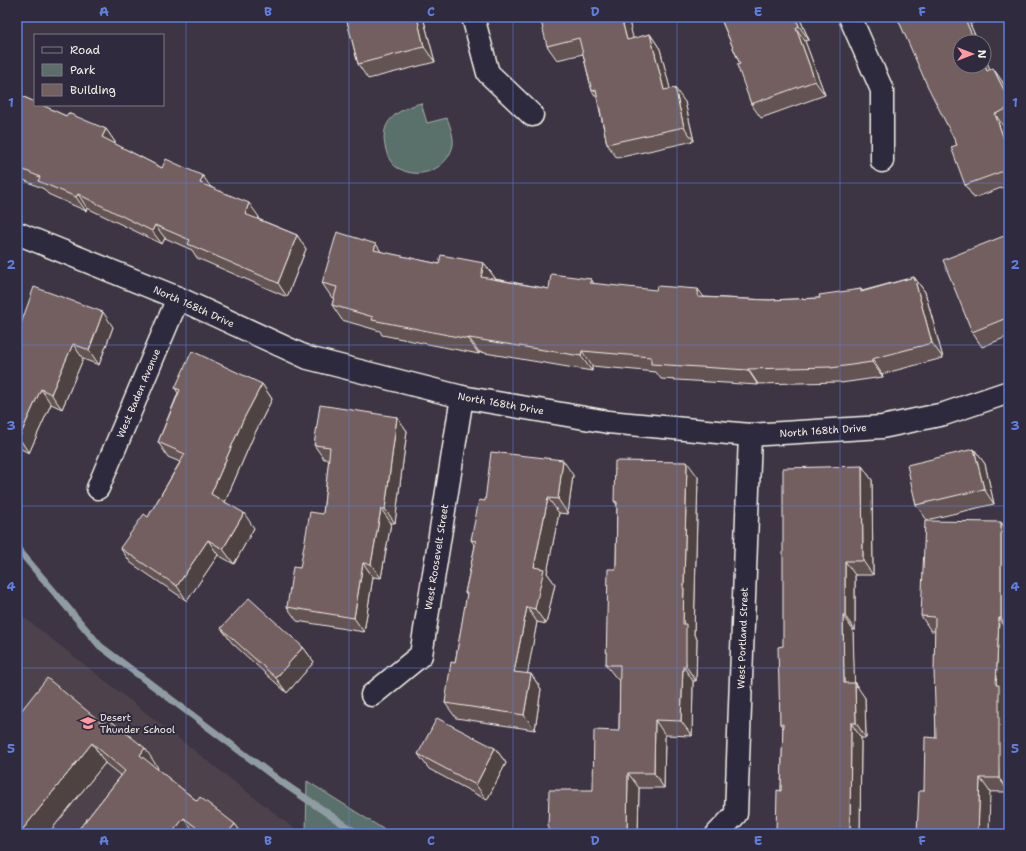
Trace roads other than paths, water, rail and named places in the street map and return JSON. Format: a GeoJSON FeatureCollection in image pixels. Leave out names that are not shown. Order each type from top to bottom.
{"type":"FeatureCollection","features":[{"type":"Feature","properties":{"kind":"street"},"geometry":{"type":"LineString","coordinates":[[473,17],[488,73],[532,115]]}},
{"type":"Feature","properties":{"kind":"street"},"geometry":{"type":"LineString","coordinates":[[850,17],[882,90],[882,161]]}},
{"type":"Feature","properties":{"kind":"street","name":"North 168th Drive"},"geometry":{"type":"LineString","coordinates":[[17,233],[178,298],[308,358],[462,397],[608,422],[750,435],[882,427],[944,414],[1008,395]]}},
{"type":"Feature","properties":{"kind":"street","name":"West Baden Avenue"},"geometry":{"type":"LineString","coordinates":[[98,488],[178,298]]}},
{"type":"Feature","properties":{"kind":"street","name":"West Roosevelt Street"},"geometry":{"type":"LineString","coordinates":[[372,695],[421,655],[462,397]]}},
{"type":"Feature","properties":{"kind":"street","name":"West Portland Street"},"geometry":{"type":"LineString","coordinates":[[717,834],[736,814],[750,435]]}},
{"type":"Feature","properties":{"kind":"waterway"},"geometry":{"type":"LineString","coordinates":[[17,548],[100,646],[280,781],[358,834]]}},
{"type":"Feature","properties":{"kind":"place","name":"Desert Thunder School"},"geometry":{"type":"Point","coordinates":[88,723]}}]}
